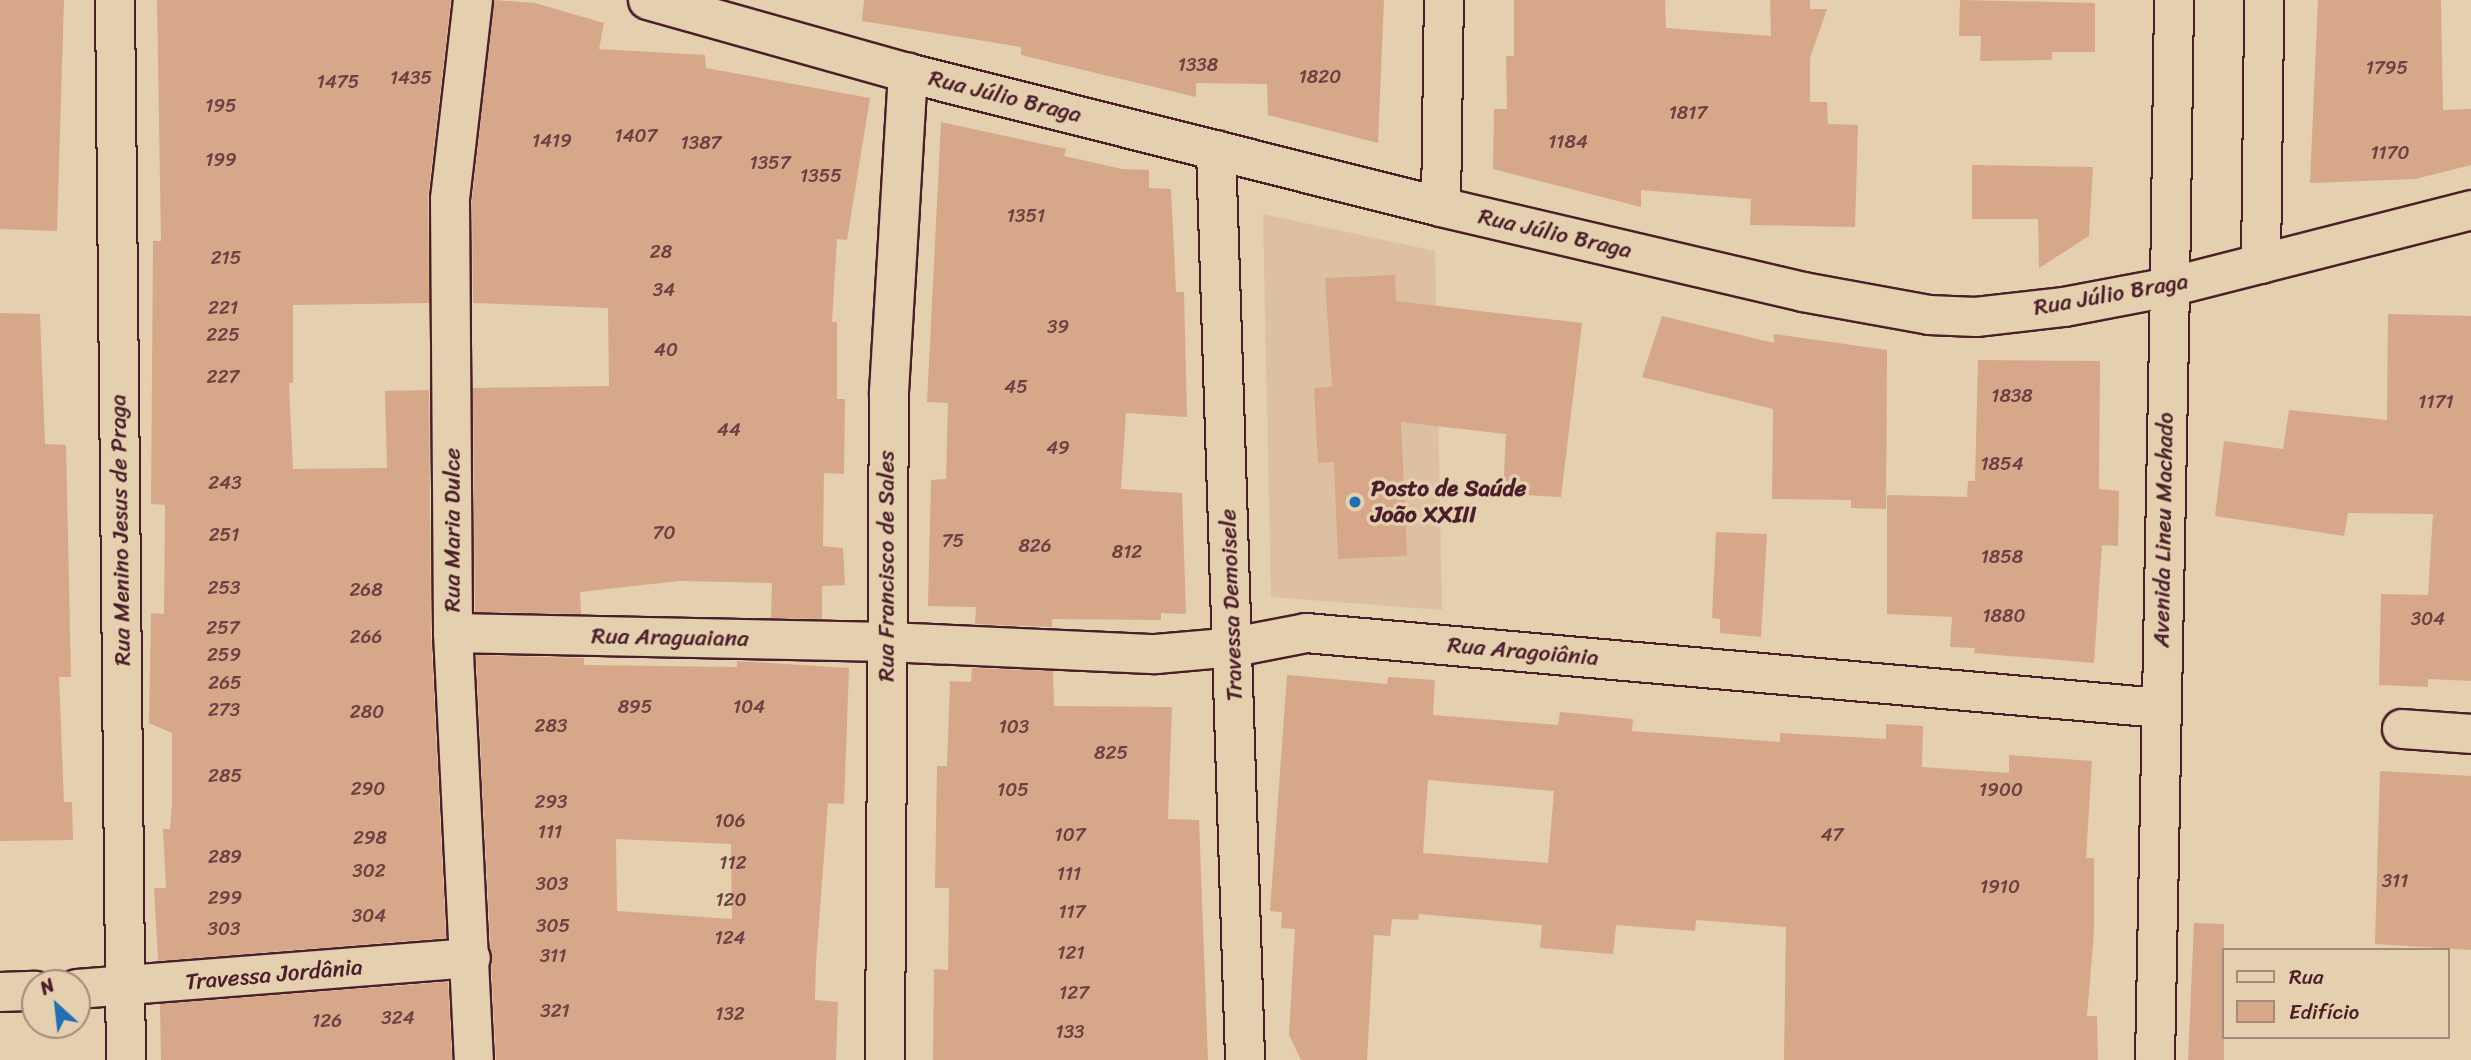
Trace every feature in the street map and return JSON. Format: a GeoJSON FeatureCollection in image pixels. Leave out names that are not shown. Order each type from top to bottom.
{"type":"FeatureCollection","features":[{"type":"Feature","properties":{"kind":"street","name":"Rua Menino Jesus de Praga"},"geometry":{"type":"LineString","coordinates":[[115,0],[126,1060]]}},
{"type":"Feature","properties":{"kind":"street","name":"Rua Maria Dulce"},"geometry":{"type":"LineString","coordinates":[[473,0],[450,199],[453,634],[474,1060]]}},
{"type":"Feature","properties":{"kind":"street","name":"Rua Júlio Braga"},"geometry":{"type":"LineString","coordinates":[[648,0],[908,73],[1441,207],[1803,292],[1929,315],[1976,317],[2064,307],[2170,287],[2471,210]]}},
{"type":"Feature","properties":{"kind":"street"},"geometry":{"type":"LineString","coordinates":[[1441,207],[1444,0]]}},
{"type":"Feature","properties":{"kind":"street","name":"Avenida Lineu Machado"},"geometry":{"type":"LineString","coordinates":[[2155,1060],[2174,0]]}},
{"type":"Feature","properties":{"kind":"street"},"geometry":{"type":"LineString","coordinates":[[2261,264],[2264,0]]}},
{"type":"Feature","properties":{"kind":"street","name":"Rua Francisco de Sales"},"geometry":{"type":"LineString","coordinates":[[884,1060],[889,392],[908,73]]}},
{"type":"Feature","properties":{"kind":"street","name":"Travessa Demoisele"},"geometry":{"type":"LineString","coordinates":[[1216,150],[1234,647],[1245,1060]]}},
{"type":"Feature","properties":{"kind":"street","name":"Rua Aragoiânia"},"geometry":{"type":"LineString","coordinates":[[887,642],[1156,653],[1234,647],[1306,633],[2160,708]]}},
{"type":"Feature","properties":{"kind":"street","name":"Rua Araguaiana"},"geometry":{"type":"LineString","coordinates":[[453,634],[887,642]]}},
{"type":"Feature","properties":{"kind":"street"},"geometry":{"type":"LineString","coordinates":[[2402,729],[2471,734]]}},
{"type":"Feature","properties":{"kind":"street","name":"Travessa Jordânia"},"geometry":{"type":"LineString","coordinates":[[91,989],[127,988],[471,958]]}},
{"type":"Feature","properties":{"kind":"street"},"geometry":{"type":"LineString","coordinates":[[0,992],[21,991]]}},
{"type":"Feature","properties":{"kind":"shaded area","name":"Posto de Saúde João XXIII"},"geometry":{"type":"Polygon","coordinates":[[[1263,214],[1435,251],[1442,610],[1271,597],[1263,214]]]}},
{"type":"Feature","properties":{"kind":"building"},"geometry":{"type":"Polygon","coordinates":[[[0,0],[64,0],[57,231],[0,229],[0,0]]]}},
{"type":"Feature","properties":{"kind":"building"},"geometry":{"type":"Polygon","coordinates":[[[157,0],[451,0],[428,197],[429,303],[293,305],[293,383],[289,383],[293,469],[387,468],[385,391],[429,390],[431,634],[446,938],[158,961],[154,888],[166,888],[163,829],[170,829],[172,733],[149,723],[151,613],[164,614],[165,505],[151,504],[153,241],[161,241],[157,0]]]}},
{"type":"Feature","properties":{"kind":"building"},"geometry":{"type":"Polygon","coordinates":[[[494,0],[535,3],[604,23],[599,49],[705,55],[706,68],[870,98],[847,240],[837,239],[832,322],[837,322],[837,399],[845,399],[844,474],[824,473],[823,546],[843,548],[845,585],[822,586],[822,619],[771,618],[772,583],[679,581],[580,592],[581,614],[475,612],[473,388],[609,386],[608,308],[473,303],[472,200],[494,0]]]}},
{"type":"Feature","properties":{"kind":"building"},"geometry":{"type":"Polygon","coordinates":[[[864,0],[1384,0],[1378,143],[1268,115],[1267,84],[1196,83],[1196,97],[1021,55],[1021,47],[862,21],[864,0]]]}},
{"type":"Feature","properties":{"kind":"building"},"geometry":{"type":"Polygon","coordinates":[[[1514,0],[1665,0],[1666,28],[1771,36],[1770,0],[1810,0],[1810,9],[1827,9],[1810,58],[1810,102],[1827,102],[1828,124],[1858,125],[1855,227],[1750,225],[1751,199],[1641,190],[1641,207],[1493,169],[1494,109],[1507,109],[1506,56],[1514,56],[1514,0]]]}},
{"type":"Feature","properties":{"kind":"building"},"geometry":{"type":"Polygon","coordinates":[[[1960,0],[2095,3],[2095,52],[2052,52],[2052,60],[1980,61],[1981,36],[1959,36],[1960,0]]]}},
{"type":"Feature","properties":{"kind":"building"},"geometry":{"type":"Polygon","coordinates":[[[2318,0],[2441,0],[2443,110],[2471,109],[2471,165],[2415,179],[2310,183],[2318,0]]]}},
{"type":"Feature","properties":{"kind":"building"},"geometry":{"type":"Polygon","coordinates":[[[941,122],[1066,149],[1064,156],[1122,169],[1149,170],[1149,188],[1171,189],[1176,292],[1184,292],[1187,417],[1126,413],[1121,489],[1182,493],[1186,614],[1161,613],[1161,620],[1052,619],[1052,627],[975,624],[976,607],[928,606],[931,480],[946,479],[948,403],[927,402],[941,122]]]}},
{"type":"Feature","properties":{"kind":"building"},"geometry":{"type":"Polygon","coordinates":[[[1972,165],[2093,167],[2089,236],[2039,268],[2038,219],[1972,219],[1972,165]]]}},
{"type":"Feature","properties":{"kind":"building"},"geometry":{"type":"Polygon","coordinates":[[[1395,275],[1396,301],[1582,323],[1561,497],[1503,494],[1506,434],[1401,422],[1407,556],[1338,559],[1334,462],[1318,463],[1314,388],[1332,387],[1325,278],[1395,275]]]}},
{"type":"Feature","properties":{"kind":"building"},"geometry":{"type":"Polygon","coordinates":[[[0,313],[40,314],[45,444],[66,445],[71,677],[59,677],[64,802],[72,802],[73,840],[0,841],[0,313]]]}},
{"type":"Feature","properties":{"kind":"building"},"geometry":{"type":"Polygon","coordinates":[[[2388,314],[2471,316],[2471,681],[2428,679],[2428,687],[2379,685],[2381,594],[2428,595],[2433,514],[2348,513],[2344,536],[2215,516],[2224,441],[2283,449],[2289,410],[2387,420],[2388,314]]]}},
{"type":"Feature","properties":{"kind":"building"},"geometry":{"type":"Polygon","coordinates":[[[1662,316],[1774,343],[1774,334],[1887,350],[1886,509],[1851,508],[1851,500],[1772,499],[1773,409],[1642,377],[1662,316]]]}},
{"type":"Feature","properties":{"kind":"building"},"geometry":{"type":"Polygon","coordinates":[[[1978,360],[2100,361],[2099,489],[2119,491],[2118,546],[2102,545],[2094,663],[1974,653],[1975,648],[1950,647],[1952,617],[1887,614],[1887,495],[1967,497],[1968,481],[1975,481],[1978,360]]]}},
{"type":"Feature","properties":{"kind":"building"},"geometry":{"type":"Polygon","coordinates":[[[1716,532],[1767,534],[1761,637],[1720,633],[1720,619],[1712,618],[1716,532]]]}},
{"type":"Feature","properties":{"kind":"building"},"geometry":{"type":"Polygon","coordinates":[[[476,655],[584,658],[584,665],[737,667],[737,661],[849,668],[844,804],[828,803],[816,962],[815,1000],[838,1002],[836,1060],[496,1060],[476,655]],[[616,839],[617,911],[732,919],[731,844],[616,839]]]}},
{"type":"Feature","properties":{"kind":"building"},"geometry":{"type":"Polygon","coordinates":[[[972,668],[1053,671],[1054,706],[1172,707],[1168,819],[1199,820],[1208,1060],[933,1060],[934,969],[948,970],[949,888],[935,888],[937,766],[947,766],[950,681],[971,682],[972,668]]]}},
{"type":"Feature","properties":{"kind":"building"},"geometry":{"type":"Polygon","coordinates":[[[1287,675],[1387,684],[1388,677],[1435,680],[1433,715],[1558,725],[1560,712],[1633,719],[1632,731],[1780,742],[1780,733],[1886,739],[1886,724],[1923,726],[1922,767],[2009,773],[2009,755],[2092,761],[2086,858],[2094,858],[2094,933],[2087,1016],[2097,1016],[2098,1060],[1784,1060],[1786,927],[1696,920],[1695,931],[1616,925],[1613,954],[1540,948],[1542,925],[1419,914],[1418,920],[1392,919],[1390,936],[1374,935],[1367,1060],[1301,1060],[1289,1035],[1295,929],[1281,928],[1282,912],[1270,911],[1287,675]],[[1428,780],[1423,853],[1548,863],[1554,791],[1428,780]]]}},
{"type":"Feature","properties":{"kind":"building"},"geometry":{"type":"Polygon","coordinates":[[[2380,771],[2471,776],[2471,950],[2375,944],[2380,771]]]}},
{"type":"Feature","properties":{"kind":"building"},"geometry":{"type":"Polygon","coordinates":[[[2194,923],[2224,924],[2224,1060],[2188,1060],[2194,923]]]}},
{"type":"Feature","properties":{"kind":"building"},"geometry":{"type":"Polygon","coordinates":[[[448,982],[452,1060],[161,1060],[160,1004],[448,982]]]}},
{"type":"Feature","properties":{"kind":"place","name":"Posto de Saúde João XXIII"},"geometry":{"type":"Point","coordinates":[1355,502]}}]}
